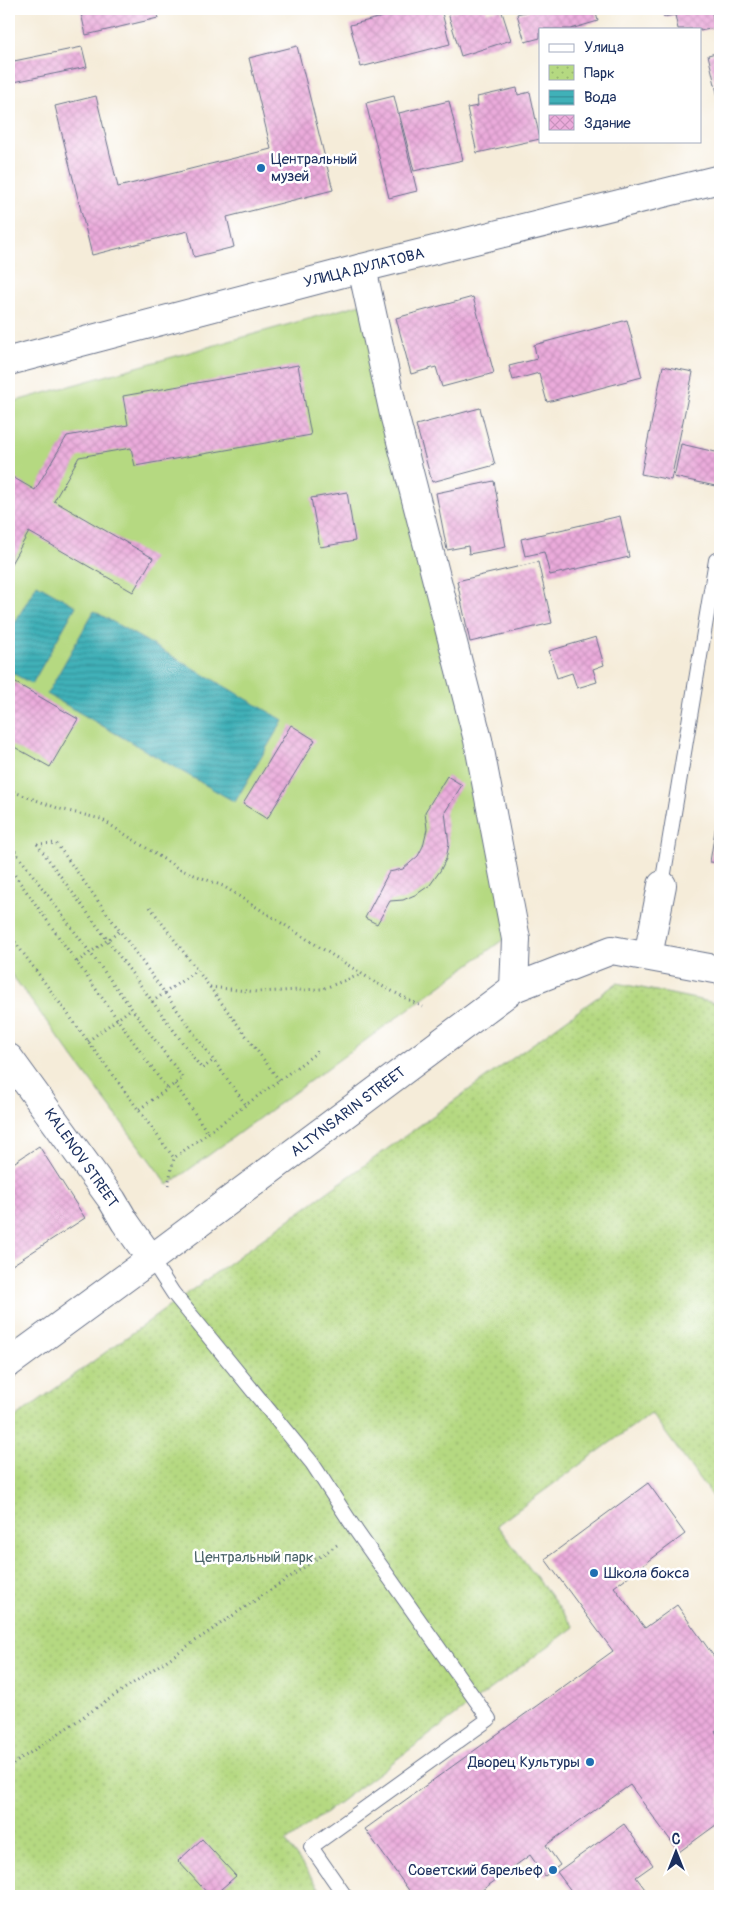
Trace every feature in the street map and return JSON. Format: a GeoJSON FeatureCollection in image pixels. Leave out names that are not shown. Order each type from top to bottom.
{"type":"FeatureCollection","features":[{"type":"Feature","properties":{"kind":"street","name":"УЛИЦА ДУЛАТОВА"},"geometry":{"type":"LineString","coordinates":[[9,361],[362,268],[720,178]]}},
{"type":"Feature","properties":{"kind":"street"},"geometry":{"type":"LineString","coordinates":[[362,268],[394,414],[478,740],[516,939],[514,988]]}},
{"type":"Feature","properties":{"kind":"street"},"geometry":{"type":"LineString","coordinates":[[648,956],[662,885]]}},
{"type":"Feature","properties":{"kind":"street","name":"ALTYNSARIN STREET"},"geometry":{"type":"LineString","coordinates":[[9,1364],[514,988],[612,950],[720,970]]}},
{"type":"Feature","properties":{"kind":"street","name":"KALENOV STREET"},"geometry":{"type":"LineString","coordinates":[[9,1058],[112,1200],[151,1259]]}},
{"type":"Feature","properties":{"kind":"lane"},"geometry":{"type":"LineString","coordinates":[[662,885],[716,560]]}},
{"type":"Feature","properties":{"kind":"lane"},"geometry":{"type":"LineString","coordinates":[[151,1259],[173,1293],[312,1463],[357,1532],[489,1719],[311,1847],[345,1896]]}},
{"type":"Feature","properties":{"kind":"path"},"geometry":{"type":"LineString","coordinates":[[9,790],[60,809],[101,819],[179,869],[223,886],[362,974],[423,1007]]}},
{"type":"Feature","properties":{"kind":"path"},"geometry":{"type":"LineString","coordinates":[[9,843],[183,1078],[138,1110]]}},
{"type":"Feature","properties":{"kind":"path"},"geometry":{"type":"LineString","coordinates":[[214,1060],[202,1069],[37,844],[56,843],[214,1060],[246,1105]]}},
{"type":"Feature","properties":{"kind":"path"},"geometry":{"type":"LineString","coordinates":[[9,861],[18,855]]}},
{"type":"Feature","properties":{"kind":"path"},"geometry":{"type":"LineString","coordinates":[[9,867],[167,1089]]}},
{"type":"Feature","properties":{"kind":"path"},"geometry":{"type":"LineString","coordinates":[[150,907],[280,1080]]}},
{"type":"Feature","properties":{"kind":"path"},"geometry":{"type":"LineString","coordinates":[[77,962],[120,931]]}},
{"type":"Feature","properties":{"kind":"path"},"geometry":{"type":"LineString","coordinates":[[9,934],[174,1158]]}},
{"type":"Feature","properties":{"kind":"path"},"geometry":{"type":"LineString","coordinates":[[152,1002],[196,970]]}},
{"type":"Feature","properties":{"kind":"path"},"geometry":{"type":"LineString","coordinates":[[210,987],[257,992],[322,989],[362,974]]}},
{"type":"Feature","properties":{"kind":"path"},"geometry":{"type":"LineString","coordinates":[[88,1041],[131,1009]]}},
{"type":"Feature","properties":{"kind":"path"},"geometry":{"type":"LineString","coordinates":[[168,1185],[174,1158],[320,1050]]}},
{"type":"Feature","properties":{"kind":"path"},"geometry":{"type":"LineString","coordinates":[[175,1084],[208,1133]]}},
{"type":"Feature","properties":{"kind":"path"},"geometry":{"type":"LineString","coordinates":[[9,1767],[357,1532]]}},
{"type":"Feature","properties":{"kind":"green space"},"geometry":{"type":"Polygon","coordinates":[[[361,304],[476,755],[508,936],[168,1185],[9,971],[9,403],[361,304]]]}},
{"type":"Feature","properties":{"kind":"green space","name":"Центральный парк"},"geometry":{"type":"Polygon","coordinates":[[[617,983],[720,1004],[720,1507],[651,1413],[497,1525],[574,1627],[286,1842],[325,1896],[9,1896],[9,1422],[617,983]]]}},
{"type":"Feature","properties":{"kind":"water"},"geometry":{"type":"Polygon","coordinates":[[[37,584],[76,606],[32,684],[9,671],[9,633],[37,584]]]}},
{"type":"Feature","properties":{"kind":"water"},"geometry":{"type":"Polygon","coordinates":[[[94,611],[283,720],[235,802],[47,694],[94,611]]]}},
{"type":"Feature","properties":{"kind":"building"},"geometry":{"type":"Polygon","coordinates":[[[80,9],[155,9],[158,18],[86,35],[80,9]]]}},
{"type":"Feature","properties":{"kind":"building"},"geometry":{"type":"Polygon","coordinates":[[[414,9],[441,9],[450,44],[361,67],[350,25],[414,9]]]}},
{"type":"Feature","properties":{"kind":"building"},"geometry":{"type":"Polygon","coordinates":[[[462,9],[486,9],[487,12],[501,9],[511,40],[461,56],[448,13],[462,9]]]}},
{"type":"Feature","properties":{"kind":"building"},"geometry":{"type":"Polygon","coordinates":[[[536,9],[595,9],[598,21],[574,28],[539,28],[539,38],[525,42],[517,14],[536,9]]]}},
{"type":"Feature","properties":{"kind":"building"},"geometry":{"type":"Polygon","coordinates":[[[662,9],[711,9],[715,28],[702,31],[702,28],[678,28],[675,15],[664,17],[662,9]]]}},
{"type":"Feature","properties":{"kind":"building"},"geometry":{"type":"Polygon","coordinates":[[[9,42],[14,61],[82,47],[87,67],[9,83],[9,42]]]}},
{"type":"Feature","properties":{"kind":"building","name":"Центральный музей"},"geometry":{"type":"Polygon","coordinates":[[[297,46],[333,190],[227,217],[234,247],[194,257],[188,231],[92,255],[55,106],[96,96],[118,187],[271,149],[249,58],[297,46]]]}},
{"type":"Feature","properties":{"kind":"building"},"geometry":{"type":"Polygon","coordinates":[[[720,52],[720,96],[718,97],[708,55],[720,52]]]}},
{"type":"Feature","properties":{"kind":"building"},"geometry":{"type":"Polygon","coordinates":[[[517,88],[518,95],[530,92],[539,139],[477,153],[467,108],[478,106],[477,97],[517,88]]]}},
{"type":"Feature","properties":{"kind":"building"},"geometry":{"type":"Polygon","coordinates":[[[394,96],[417,191],[389,198],[366,103],[394,96]]]}},
{"type":"Feature","properties":{"kind":"building"},"geometry":{"type":"Polygon","coordinates":[[[449,101],[463,160],[414,171],[399,113],[449,101]]]}},
{"type":"Feature","properties":{"kind":"building"},"geometry":{"type":"Polygon","coordinates":[[[473,297],[494,373],[442,387],[436,367],[411,374],[396,318],[473,297]]]}},
{"type":"Feature","properties":{"kind":"building"},"geometry":{"type":"Polygon","coordinates":[[[627,320],[642,377],[547,402],[539,373],[513,380],[509,366],[537,359],[534,345],[627,320]]]}},
{"type":"Feature","properties":{"kind":"building"},"geometry":{"type":"Polygon","coordinates":[[[298,365],[311,435],[135,466],[131,448],[79,457],[54,501],[153,558],[133,592],[29,532],[9,567],[9,475],[35,490],[67,436],[128,425],[123,396],[298,365]]]}},
{"type":"Feature","properties":{"kind":"building"},"geometry":{"type":"Polygon","coordinates":[[[663,366],[693,372],[671,480],[641,474],[663,366]]]}},
{"type":"Feature","properties":{"kind":"building"},"geometry":{"type":"Polygon","coordinates":[[[480,408],[495,465],[432,482],[416,425],[480,408]]]}},
{"type":"Feature","properties":{"kind":"building"},"geometry":{"type":"Polygon","coordinates":[[[681,444],[720,453],[720,487],[674,477],[681,444]]]}},
{"type":"Feature","properties":{"kind":"building"},"geometry":{"type":"Polygon","coordinates":[[[494,481],[506,547],[469,554],[468,546],[447,550],[436,493],[494,481]]]}},
{"type":"Feature","properties":{"kind":"building"},"geometry":{"type":"Polygon","coordinates":[[[347,492],[355,541],[320,547],[311,498],[347,492]]]}},
{"type":"Feature","properties":{"kind":"building"},"geometry":{"type":"Polygon","coordinates":[[[620,516],[629,557],[550,575],[544,552],[525,556],[521,539],[620,516]]]}},
{"type":"Feature","properties":{"kind":"building"},"geometry":{"type":"Polygon","coordinates":[[[538,562],[552,623],[470,642],[457,581],[538,562]]]}},
{"type":"Feature","properties":{"kind":"building"},"geometry":{"type":"Polygon","coordinates":[[[596,637],[604,665],[593,669],[597,682],[577,688],[572,673],[557,678],[549,651],[596,637]]]}},
{"type":"Feature","properties":{"kind":"building"},"geometry":{"type":"Polygon","coordinates":[[[9,679],[78,719],[50,767],[9,744],[9,679]]]}},
{"type":"Feature","properties":{"kind":"building"},"geometry":{"type":"Polygon","coordinates":[[[291,725],[315,740],[267,819],[243,804],[291,725]]]}},
{"type":"Feature","properties":{"kind":"building"},"geometry":{"type":"Polygon","coordinates":[[[447,776],[462,785],[445,812],[449,844],[446,859],[440,871],[430,885],[417,894],[403,900],[390,901],[377,924],[365,918],[389,872],[403,869],[418,856],[423,846],[427,829],[425,812],[447,776]]]}},
{"type":"Feature","properties":{"kind":"building"},"geometry":{"type":"Polygon","coordinates":[[[720,805],[720,863],[710,862],[720,805]]]}},
{"type":"Feature","properties":{"kind":"building"},"geometry":{"type":"Polygon","coordinates":[[[39,1146],[85,1218],[9,1267],[9,1208],[12,1206],[9,1200],[9,1166],[39,1146]]]}},
{"type":"Feature","properties":{"kind":"building","name":"Дворец Культуры"},"geometry":{"type":"Polygon","coordinates":[[[648,1483],[685,1534],[614,1587],[645,1628],[677,1605],[720,1665],[720,1727],[715,1731],[720,1739],[720,1822],[679,1852],[630,1785],[546,1845],[560,1865],[545,1876],[530,1855],[474,1896],[413,1896],[365,1829],[613,1651],[545,1559],[648,1483]]]}},
{"type":"Feature","properties":{"kind":"building"},"geometry":{"type":"Polygon","coordinates":[[[624,1824],[653,1865],[636,1877],[650,1896],[575,1896],[557,1872],[624,1824]]]}},
{"type":"Feature","properties":{"kind":"building"},"geometry":{"type":"Polygon","coordinates":[[[202,1839],[236,1876],[213,1896],[210,1896],[178,1861],[202,1839]]]}},
{"type":"Feature","properties":{"kind":"place","name":"Центральный музей"},"geometry":{"type":"Point","coordinates":[261,168]}},
{"type":"Feature","properties":{"kind":"place","name":"Школа бокса"},"geometry":{"type":"Point","coordinates":[594,1573]}},
{"type":"Feature","properties":{"kind":"place","name":"Дворец Культуры"},"geometry":{"type":"Point","coordinates":[590,1762]}},
{"type":"Feature","properties":{"kind":"place","name":"Советский барельеф"},"geometry":{"type":"Point","coordinates":[553,1870]}}]}
